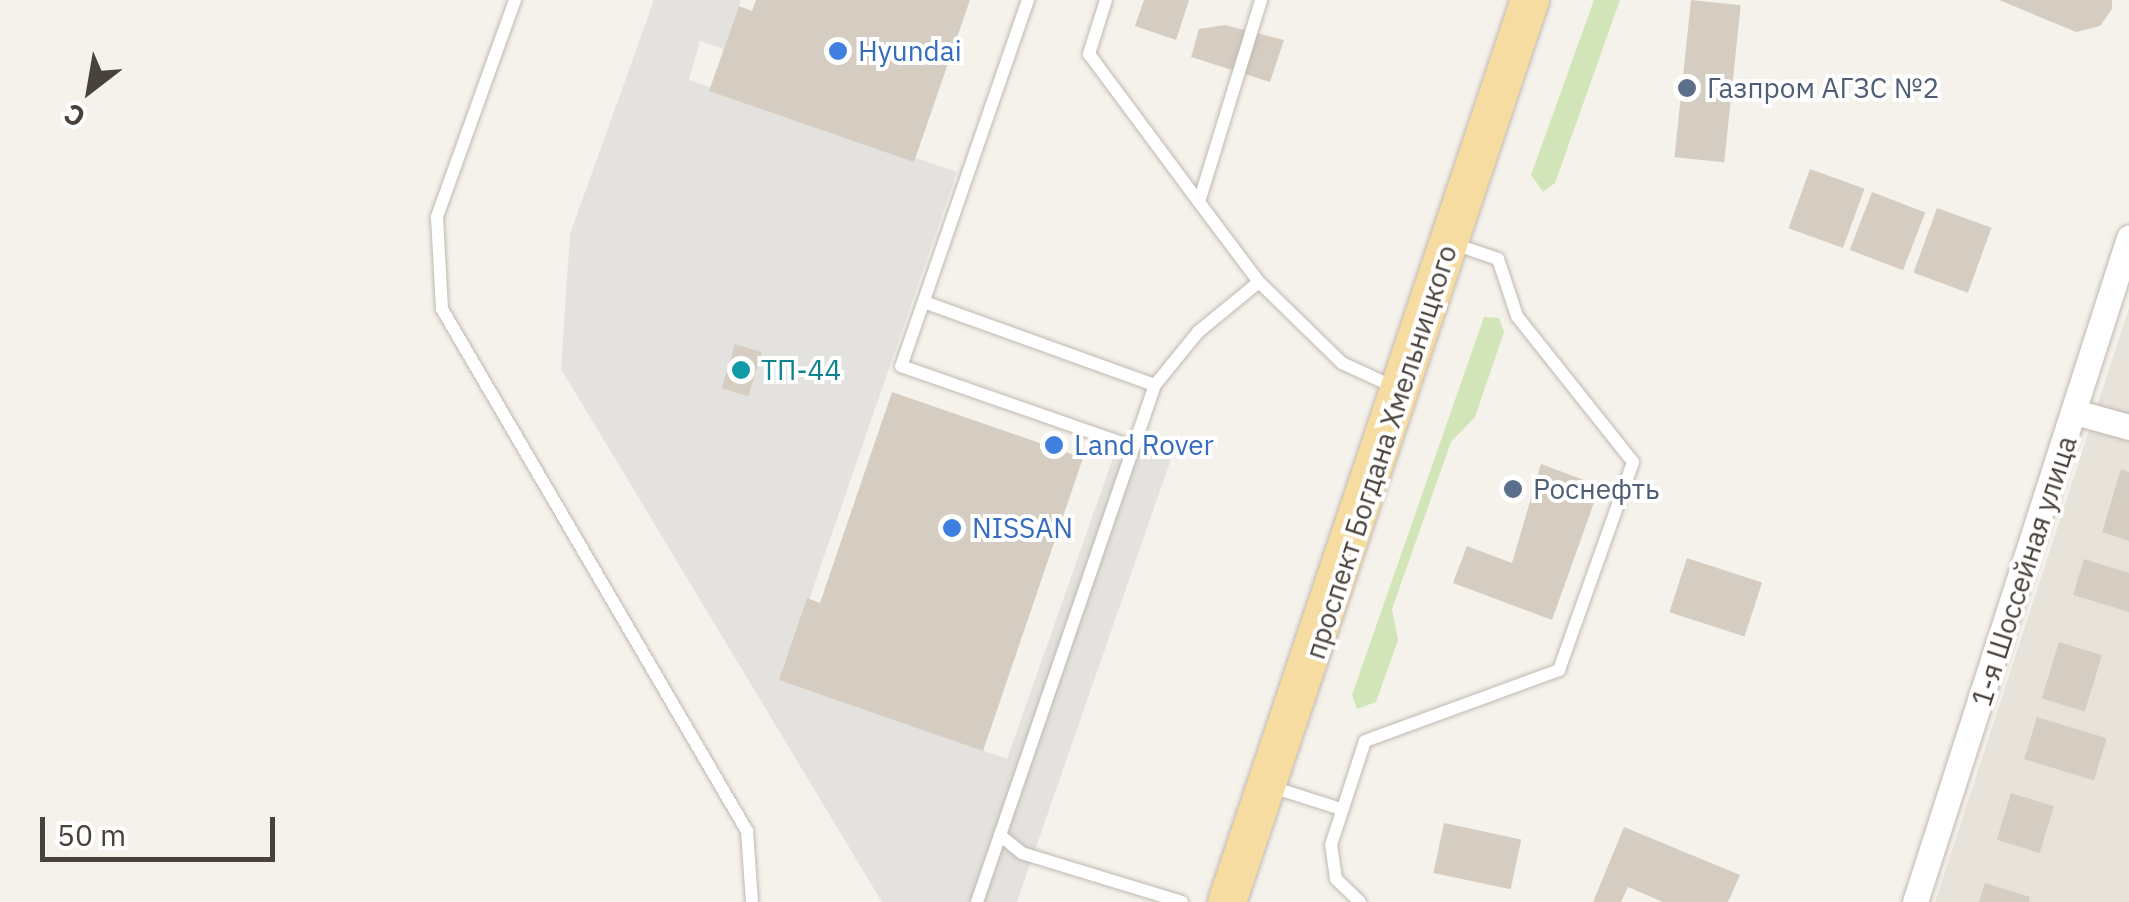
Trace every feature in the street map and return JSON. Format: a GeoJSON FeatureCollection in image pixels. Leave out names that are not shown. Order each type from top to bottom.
{"type":"FeatureCollection","features":[{"type":"Feature","properties":{"kind":"main road","name":"проспект Богдана Хмельницкого"},"geometry":{"type":"LineString","coordinates":[[1227,902],[1269,787],[1530,0]]}},
{"type":"Feature","properties":{"kind":"street","name":"1-я Шоссейная улица"},"geometry":{"type":"LineString","coordinates":[[1915,902],[2129,238]]}},
{"type":"Feature","properties":{"kind":"street"},"geometry":{"type":"LineString","coordinates":[[2075,412],[2129,427]]}},
{"type":"Feature","properties":{"kind":"lane"},"geometry":{"type":"LineString","coordinates":[[515,0],[437,217],[442,309],[746,831],[752,902]]}},
{"type":"Feature","properties":{"kind":"lane"},"geometry":{"type":"LineString","coordinates":[[1028,0],[901,366],[1133,446]]}},
{"type":"Feature","properties":{"kind":"lane"},"geometry":{"type":"LineString","coordinates":[[1106,0],[1089,54],[1259,282],[1342,363],[1401,390]]}},
{"type":"Feature","properties":{"kind":"lane"},"geometry":{"type":"LineString","coordinates":[[1199,202],[1261,0]]}},
{"type":"Feature","properties":{"kind":"lane"},"geometry":{"type":"LineString","coordinates":[[1360,902],[1336,879],[1331,845],[1365,742],[1559,670],[1633,462],[1517,316],[1498,259],[1451,244]]}},
{"type":"Feature","properties":{"kind":"lane"},"geometry":{"type":"LineString","coordinates":[[977,902],[1155,385],[1198,332],[1259,282]]}},
{"type":"Feature","properties":{"kind":"lane"},"geometry":{"type":"LineString","coordinates":[[924,302],[1155,385]]}},
{"type":"Feature","properties":{"kind":"lane"},"geometry":{"type":"LineString","coordinates":[[1269,787],[1341,808]]}},
{"type":"Feature","properties":{"kind":"lane"},"geometry":{"type":"LineString","coordinates":[[1000,835],[1022,853],[1182,902]]}},
{"type":"Feature","properties":{"kind":"shaded area"},"geometry":{"type":"Polygon","coordinates":[[[654,0],[741,0],[724,49],[700,41],[689,80],[957,172],[782,678],[1007,759],[1119,441],[1171,459],[1017,902],[882,902],[561,369],[570,234],[654,0]]]}},
{"type":"Feature","properties":{"kind":"shaded area"},"geometry":{"type":"Polygon","coordinates":[[[2129,308],[2129,902],[1935,902],[2129,308]]]}},
{"type":"Feature","properties":{"kind":"green space"},"geometry":{"type":"Polygon","coordinates":[[[1594,0],[1620,0],[1555,183],[1543,192],[1531,175],[1594,0]]]}},
{"type":"Feature","properties":{"kind":"green space"},"geometry":{"type":"Polygon","coordinates":[[[1484,317],[1499,318],[1504,332],[1475,417],[1451,442],[1392,609],[1398,640],[1376,702],[1357,709],[1352,695],[1484,317]]]}},
{"type":"Feature","properties":{"kind":"building","name":"Hyundai"},"geometry":{"type":"Polygon","coordinates":[[[756,0],[970,0],[914,162],[709,91],[739,6],[752,11],[756,0]]]}},
{"type":"Feature","properties":{"kind":"building"},"geometry":{"type":"Polygon","coordinates":[[[1144,0],[1189,0],[1176,40],[1135,26],[1144,0]]]}},
{"type":"Feature","properties":{"kind":"building","name":"Газпром АГЗС №2"},"geometry":{"type":"Polygon","coordinates":[[[1691,0],[1741,5],[1724,162],[1674,157],[1691,0]]]}},
{"type":"Feature","properties":{"kind":"building"},"geometry":{"type":"Polygon","coordinates":[[[1999,0],[2112,0],[2112,9],[2100,26],[2076,32],[1999,0]]]}},
{"type":"Feature","properties":{"kind":"building"},"geometry":{"type":"Polygon","coordinates":[[[1225,25],[1284,40],[1270,82],[1191,57],[1199,29],[1225,25]]]}},
{"type":"Feature","properties":{"kind":"building"},"geometry":{"type":"Polygon","coordinates":[[[1810,169],[1865,189],[1843,248],[1788,228],[1810,169]]]}},
{"type":"Feature","properties":{"kind":"building"},"geometry":{"type":"Polygon","coordinates":[[[1872,192],[1925,212],[1903,270],[1850,250],[1872,192]]]}},
{"type":"Feature","properties":{"kind":"building"},"geometry":{"type":"Polygon","coordinates":[[[1937,208],[1992,228],[1968,293],[1913,273],[1937,208]]]}},
{"type":"Feature","properties":{"kind":"building","name":"ТП-44"},"geometry":{"type":"Polygon","coordinates":[[[735,344],[762,352],[748,396],[722,388],[735,344]]]}},
{"type":"Feature","properties":{"kind":"building","name":"NISSAN"},"geometry":{"type":"Polygon","coordinates":[[[892,392],[1083,458],[983,751],[779,680],[807,598],[820,603],[892,392]]]}},
{"type":"Feature","properties":{"kind":"building"},"geometry":{"type":"Polygon","coordinates":[[[1541,464],[1600,486],[1552,620],[1453,583],[1467,546],[1512,563],[1541,464]]]}},
{"type":"Feature","properties":{"kind":"building"},"geometry":{"type":"Polygon","coordinates":[[[2121,469],[2129,472],[2129,541],[2102,532],[2121,469]]]}},
{"type":"Feature","properties":{"kind":"building"},"geometry":{"type":"Polygon","coordinates":[[[1687,558],[1762,582],[1745,637],[1669,612],[1687,558]]]}},
{"type":"Feature","properties":{"kind":"building"},"geometry":{"type":"Polygon","coordinates":[[[2084,559],[2129,573],[2129,612],[2073,595],[2084,559]]]}},
{"type":"Feature","properties":{"kind":"building"},"geometry":{"type":"Polygon","coordinates":[[[2059,642],[2102,655],[2085,712],[2042,698],[2059,642]]]}},
{"type":"Feature","properties":{"kind":"building"},"geometry":{"type":"Polygon","coordinates":[[[2037,717],[2107,738],[2094,780],[2024,759],[2037,717]]]}},
{"type":"Feature","properties":{"kind":"building"},"geometry":{"type":"Polygon","coordinates":[[[2011,793],[2054,806],[2040,853],[1997,840],[2011,793]]]}},
{"type":"Feature","properties":{"kind":"building"},"geometry":{"type":"Polygon","coordinates":[[[1444,823],[1521,839],[1511,889],[1433,873],[1444,823]]]}},
{"type":"Feature","properties":{"kind":"building"},"geometry":{"type":"Polygon","coordinates":[[[1624,827],[1740,875],[1728,902],[1663,902],[1628,887],[1621,902],[1593,902],[1624,827]]]}},
{"type":"Feature","properties":{"kind":"building"},"geometry":{"type":"Polygon","coordinates":[[[1985,883],[2030,897],[2029,902],[1979,902],[1985,883]]]}},
{"type":"Feature","properties":{"kind":"place","name":"Hyundai"},"geometry":{"type":"Point","coordinates":[838,51]}},
{"type":"Feature","properties":{"kind":"place","name":"Газпром АГЗС №2"},"geometry":{"type":"Point","coordinates":[1687,88]}},
{"type":"Feature","properties":{"kind":"place","name":"ТП-44"},"geometry":{"type":"Point","coordinates":[741,370]}},
{"type":"Feature","properties":{"kind":"place","name":"Land Rover"},"geometry":{"type":"Point","coordinates":[1054,445]}},
{"type":"Feature","properties":{"kind":"place","name":"Роснефть"},"geometry":{"type":"Point","coordinates":[1513,489]}},
{"type":"Feature","properties":{"kind":"place","name":"NISSAN"},"geometry":{"type":"Point","coordinates":[952,528]}}]}
